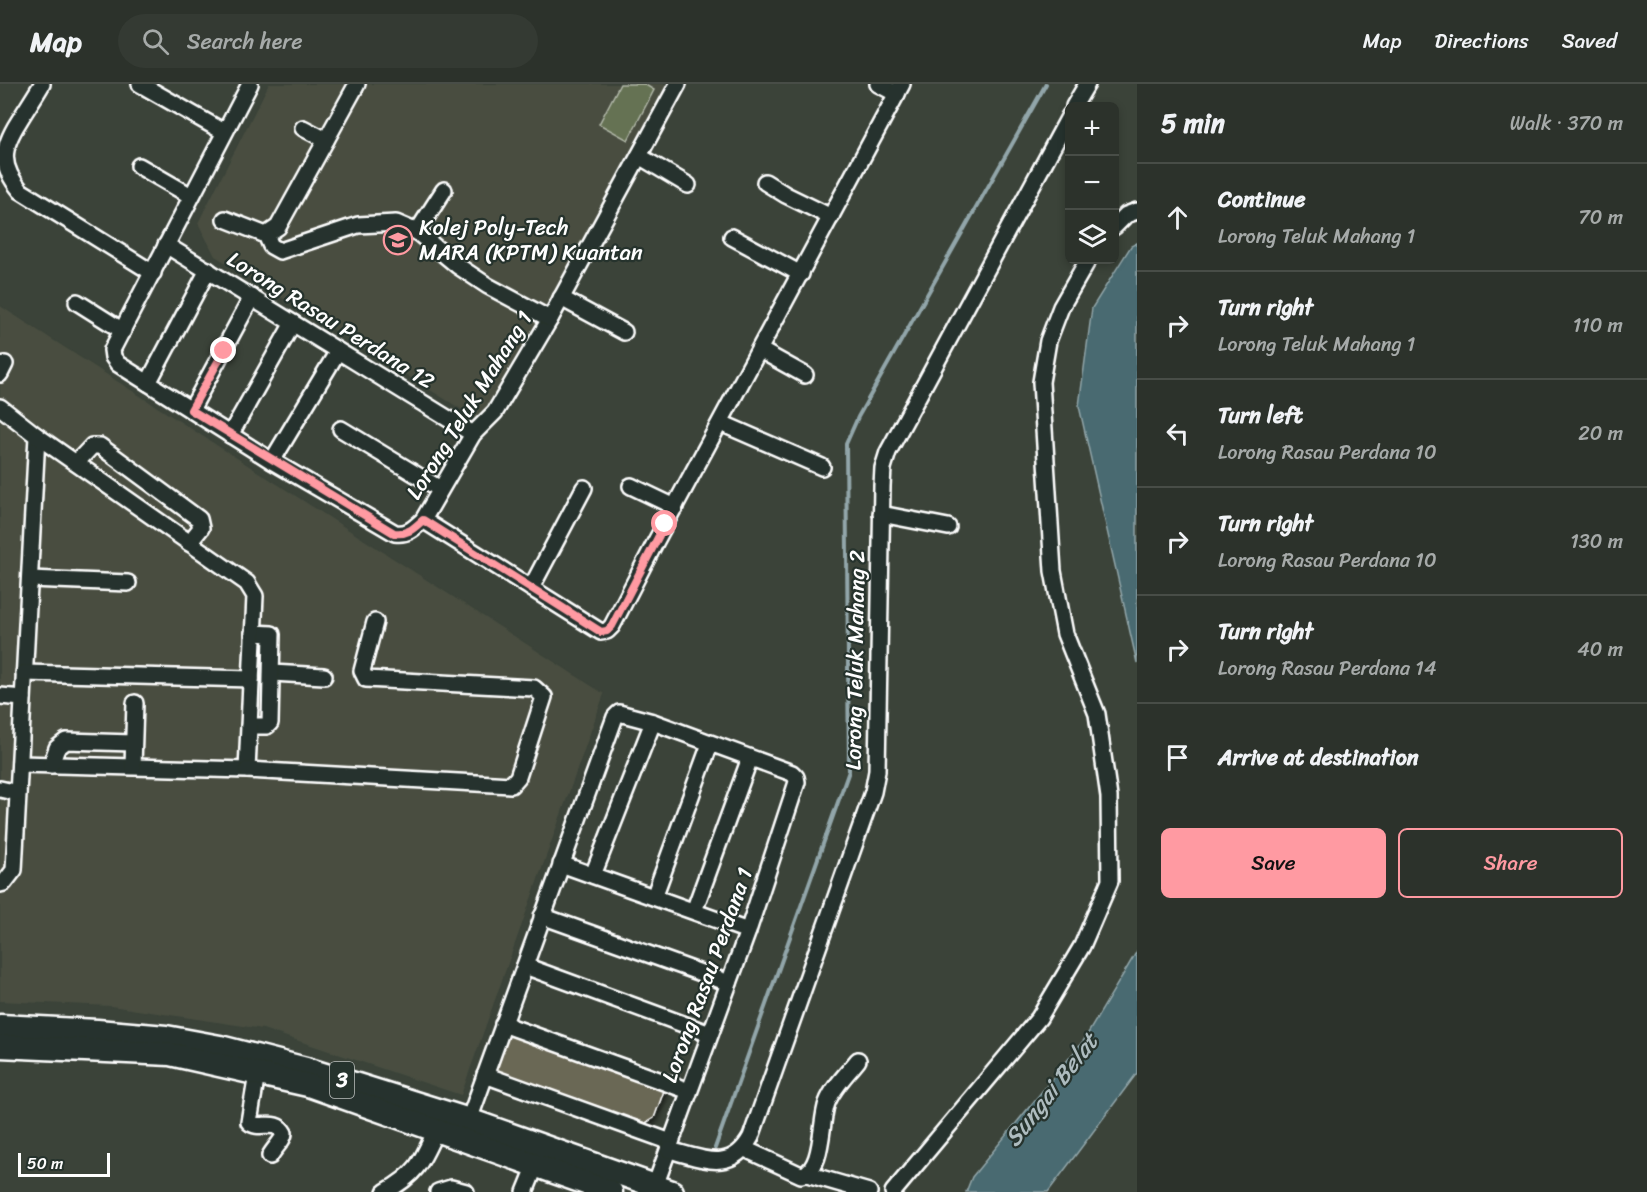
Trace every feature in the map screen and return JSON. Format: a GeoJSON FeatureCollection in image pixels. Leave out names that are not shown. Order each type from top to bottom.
{"type":"FeatureCollection","features":[{"type":"Feature","properties":{"kind":"highway","name":"3"},"geometry":{"type":"LineString","coordinates":[[0,1026],[97,1030],[166,1037],[220,1047],[306,1069],[468,1120],[663,1189]]}},
{"type":"Feature","properties":{"kind":"highway","name":"3"},"geometry":{"type":"LineString","coordinates":[[0,1046],[170,1054],[308,1085],[435,1130],[530,1181],[611,1192]]}},
{"type":"Feature","properties":{"kind":"street"},"geometry":{"type":"LineString","coordinates":[[42,84],[4,143],[2,159],[4,171],[10,182],[153,273]]}},
{"type":"Feature","properties":{"kind":"street"},"geometry":{"type":"LineString","coordinates":[[140,84],[224,132]]}},
{"type":"Feature","properties":{"kind":"street"},"geometry":{"type":"LineString","coordinates":[[266,235],[278,227],[357,84]]}},
{"type":"Feature","properties":{"kind":"street","name":"Lorong Teluk Mahang 1"},"geometry":{"type":"LineString","coordinates":[[678,84],[550,319],[495,412],[473,434],[423,520],[601,632],[607,631],[612,626],[899,89]]}},
{"type":"Feature","properties":{"kind":"street"},"geometry":{"type":"LineString","coordinates":[[878,84],[899,89]]}},
{"type":"Feature","properties":{"kind":"street"},"geometry":{"type":"LineString","coordinates":[[1076,102],[1086,84]]}},
{"type":"Feature","properties":{"kind":"street"},"geometry":{"type":"LineString","coordinates":[[244,86],[224,132],[112,350],[113,357],[118,364],[230,435],[394,533],[403,534],[412,530],[423,520]]}},
{"type":"Feature","properties":{"kind":"street","name":"Lorong Teluk Mahang 2"},"geometry":{"type":"LineString","coordinates":[[745,1149],[875,782],[878,751],[883,468],[888,452],[1065,124]]}},
{"type":"Feature","properties":{"kind":"street"},"geometry":{"type":"LineString","coordinates":[[303,128],[326,140]]}},
{"type":"Feature","properties":{"kind":"street"},"geometry":{"type":"LineString","coordinates":[[639,156],[688,185]]}},
{"type":"Feature","properties":{"kind":"street"},"geometry":{"type":"LineString","coordinates":[[139,166],[191,196]]}},
{"type":"Feature","properties":{"kind":"street"},"geometry":{"type":"LineString","coordinates":[[765,182],[831,217]]}},
{"type":"Feature","properties":{"kind":"street"},"geometry":{"type":"LineString","coordinates":[[417,232],[444,190]]}},
{"type":"Feature","properties":{"kind":"street"},"geometry":{"type":"LineString","coordinates":[[1119,222],[1126,215],[1137,211]]}},
{"type":"Feature","properties":{"kind":"street"},"geometry":{"type":"LineString","coordinates":[[225,219],[266,235],[271,246],[280,251],[358,225],[372,222],[396,223],[417,232],[458,266],[488,286],[550,319]]}},
{"type":"Feature","properties":{"kind":"street"},"geometry":{"type":"LineString","coordinates":[[732,237],[801,274]]}},
{"type":"Feature","properties":{"kind":"street","name":"Lorong Rasau Perdana 12"},"geometry":{"type":"LineString","coordinates":[[166,245],[473,434]]}},
{"type":"Feature","properties":{"kind":"street"},"geometry":{"type":"LineString","coordinates":[[893,1192],[1039,1018],[1082,946],[1110,881],[1109,796],[1096,714],[1065,634],[1053,572],[1041,382],[1048,341],[1061,307],[1086,264]]}},
{"type":"Feature","properties":{"kind":"street"},"geometry":{"type":"LineString","coordinates":[[148,383],[208,270]]}},
{"type":"Feature","properties":{"kind":"street"},"geometry":{"type":"LineString","coordinates":[[191,410],[252,297]]}},
{"type":"Feature","properties":{"kind":"street"},"geometry":{"type":"LineString","coordinates":[[561,298],[624,332]]}},
{"type":"Feature","properties":{"kind":"street"},"geometry":{"type":"LineString","coordinates":[[77,302],[123,331]]}},
{"type":"Feature","properties":{"kind":"street"},"geometry":{"type":"LineString","coordinates":[[230,435],[293,322]]}},
{"type":"Feature","properties":{"kind":"street"},"geometry":{"type":"LineString","coordinates":[[760,350],[805,375]]}},
{"type":"Feature","properties":{"kind":"street"},"geometry":{"type":"LineString","coordinates":[[272,460],[338,351]]}},
{"type":"Feature","properties":{"kind":"street"},"geometry":{"type":"LineString","coordinates":[[0,407],[37,436],[247,583],[252,589],[255,596],[247,770]]}},
{"type":"Feature","properties":{"kind":"street"},"geometry":{"type":"LineString","coordinates":[[721,423],[822,467]]}},
{"type":"Feature","properties":{"kind":"street"},"geometry":{"type":"LineString","coordinates":[[341,429],[440,489]]}},
{"type":"Feature","properties":{"kind":"street"},"geometry":{"type":"LineString","coordinates":[[0,884],[4,883],[14,870],[37,436]]}},
{"type":"Feature","properties":{"kind":"street"},"geometry":{"type":"LineString","coordinates":[[76,463],[92,446],[100,446],[199,519],[201,528],[189,543]]}},
{"type":"Feature","properties":{"kind":"street"},"geometry":{"type":"LineString","coordinates":[[631,486],[675,507]]}},
{"type":"Feature","properties":{"kind":"street"},"geometry":{"type":"LineString","coordinates":[[531,588],[584,488]]}},
{"type":"Feature","properties":{"kind":"street"},"geometry":{"type":"LineString","coordinates":[[881,514],[948,527]]}},
{"type":"Feature","properties":{"kind":"street"},"geometry":{"type":"LineString","coordinates":[[30,579],[128,583]]}},
{"type":"Feature","properties":{"kind":"street"},"geometry":{"type":"LineString","coordinates":[[20,764],[247,770],[512,785],[518,777],[544,697],[534,688],[366,680],[362,671],[375,622]]}},
{"type":"Feature","properties":{"kind":"street"},"geometry":{"type":"LineString","coordinates":[[249,726],[267,726],[270,723],[272,634],[253,633]]}},
{"type":"Feature","properties":{"kind":"street"},"geometry":{"type":"LineString","coordinates":[[24,673],[251,679]]}},
{"type":"Feature","properties":{"kind":"street"},"geometry":{"type":"LineString","coordinates":[[272,673],[324,676]]}},
{"type":"Feature","properties":{"kind":"street"},"geometry":{"type":"LineString","coordinates":[[0,696],[23,698]]}},
{"type":"Feature","properties":{"kind":"street"},"geometry":{"type":"LineString","coordinates":[[133,766],[135,703]]}},
{"type":"Feature","properties":{"kind":"street"},"geometry":{"type":"LineString","coordinates":[[468,1120],[615,717],[620,713],[653,722],[750,758],[694,911]]}},
{"type":"Feature","properties":{"kind":"street"},"geometry":{"type":"LineString","coordinates":[[593,875],[653,722]]}},
{"type":"Feature","properties":{"kind":"street"},"geometry":{"type":"LineString","coordinates":[[51,765],[57,748],[66,741],[134,743]]}},
{"type":"Feature","properties":{"kind":"street"},"geometry":{"type":"LineString","coordinates":[[654,897],[710,744]]}},
{"type":"Feature","properties":{"kind":"street","name":"Lorong Rasau Perdana 1"},"geometry":{"type":"LineString","coordinates":[[663,1189],[670,1146],[748,931],[798,782],[792,773],[750,758]]}},
{"type":"Feature","properties":{"kind":"street"},"geometry":{"type":"LineString","coordinates":[[0,789],[18,793]]}},
{"type":"Feature","properties":{"kind":"street"},"geometry":{"type":"LineString","coordinates":[[561,864],[748,931]]}},
{"type":"Feature","properties":{"kind":"street"},"geometry":{"type":"LineString","coordinates":[[542,916],[729,983]]}},
{"type":"Feature","properties":{"kind":"street"},"geometry":{"type":"LineString","coordinates":[[525,966],[710,1034]]}},
{"type":"Feature","properties":{"kind":"street"},"geometry":{"type":"LineString","coordinates":[[503,1024],[689,1091]]}},
{"type":"Feature","properties":{"kind":"street"},"geometry":{"type":"LineString","coordinates":[[807,1174],[813,1168],[826,1104],[834,1089],[858,1060]]}},
{"type":"Feature","properties":{"kind":"street"},"geometry":{"type":"LineString","coordinates":[[257,1074],[248,1118],[251,1125],[268,1124],[283,1130],[284,1137],[274,1146],[270,1155]]}},
{"type":"Feature","properties":{"kind":"street"},"geometry":{"type":"LineString","coordinates":[[485,1075],[710,1161],[737,1156],[745,1149],[801,1175],[807,1174],[869,1192]]}},
{"type":"Feature","properties":{"kind":"street"},"geometry":{"type":"LineString","coordinates":[[385,1192],[404,1181],[424,1155],[435,1130]]}},
{"type":"Feature","properties":{"kind":"street"},"geometry":{"type":"LineString","coordinates":[[438,1192],[451,1188],[466,1192]]}},
{"type":"Feature","properties":{"kind":"shaded area","name":"Kolej Poly-Tech MARA (KPTM) Kuantan"},"geometry":{"type":"Polygon","coordinates":[[[269,84],[675,84],[532,344],[477,419],[215,256],[198,223],[269,84]]]}},
{"type":"Feature","properties":{"kind":"shaded area"},"geometry":{"type":"Polygon","coordinates":[[[0,306],[604,694],[461,1095],[263,1029],[111,1006],[0,1001],[0,306]]]}},
{"type":"Feature","properties":{"kind":"green space"},"geometry":{"type":"Polygon","coordinates":[[[620,84],[644,84],[654,90],[628,140],[599,124],[620,84]]]}},
{"type":"Feature","properties":{"kind":"water"},"geometry":{"type":"Polygon","coordinates":[[[1137,243],[1137,663],[1079,406],[1092,308],[1131,246],[1137,243]]]}},
{"type":"Feature","properties":{"kind":"water","name":"Sungai Belat"},"geometry":{"type":"Polygon","coordinates":[[[1137,951],[1137,1073],[1048,1192],[966,1192],[972,1177],[1084,1040],[1137,951]]]}},
{"type":"Feature","properties":{"kind":"building"},"geometry":{"type":"Polygon","coordinates":[[[504,1030],[665,1088],[654,1118],[644,1124],[490,1068],[504,1030]]]}},
{"type":"Feature","properties":{"kind":"waterway"},"geometry":{"type":"LineString","coordinates":[[715,1148],[849,771],[846,444],[858,417],[1046,84]]}},
{"type":"Feature","properties":{"kind":"place","name":"Kolej Poly-Tech MARA (KPTM) Kuantan"},"geometry":{"type":"Point","coordinates":[398,240]}},
{"type":"Feature","properties":{"kind":"route"},"geometry":{"type":"LineString","coordinates":[[224,351],[191,410],[394,533],[403,534],[412,530],[423,520],[601,632],[607,631],[612,626],[665,524]]}}]}
